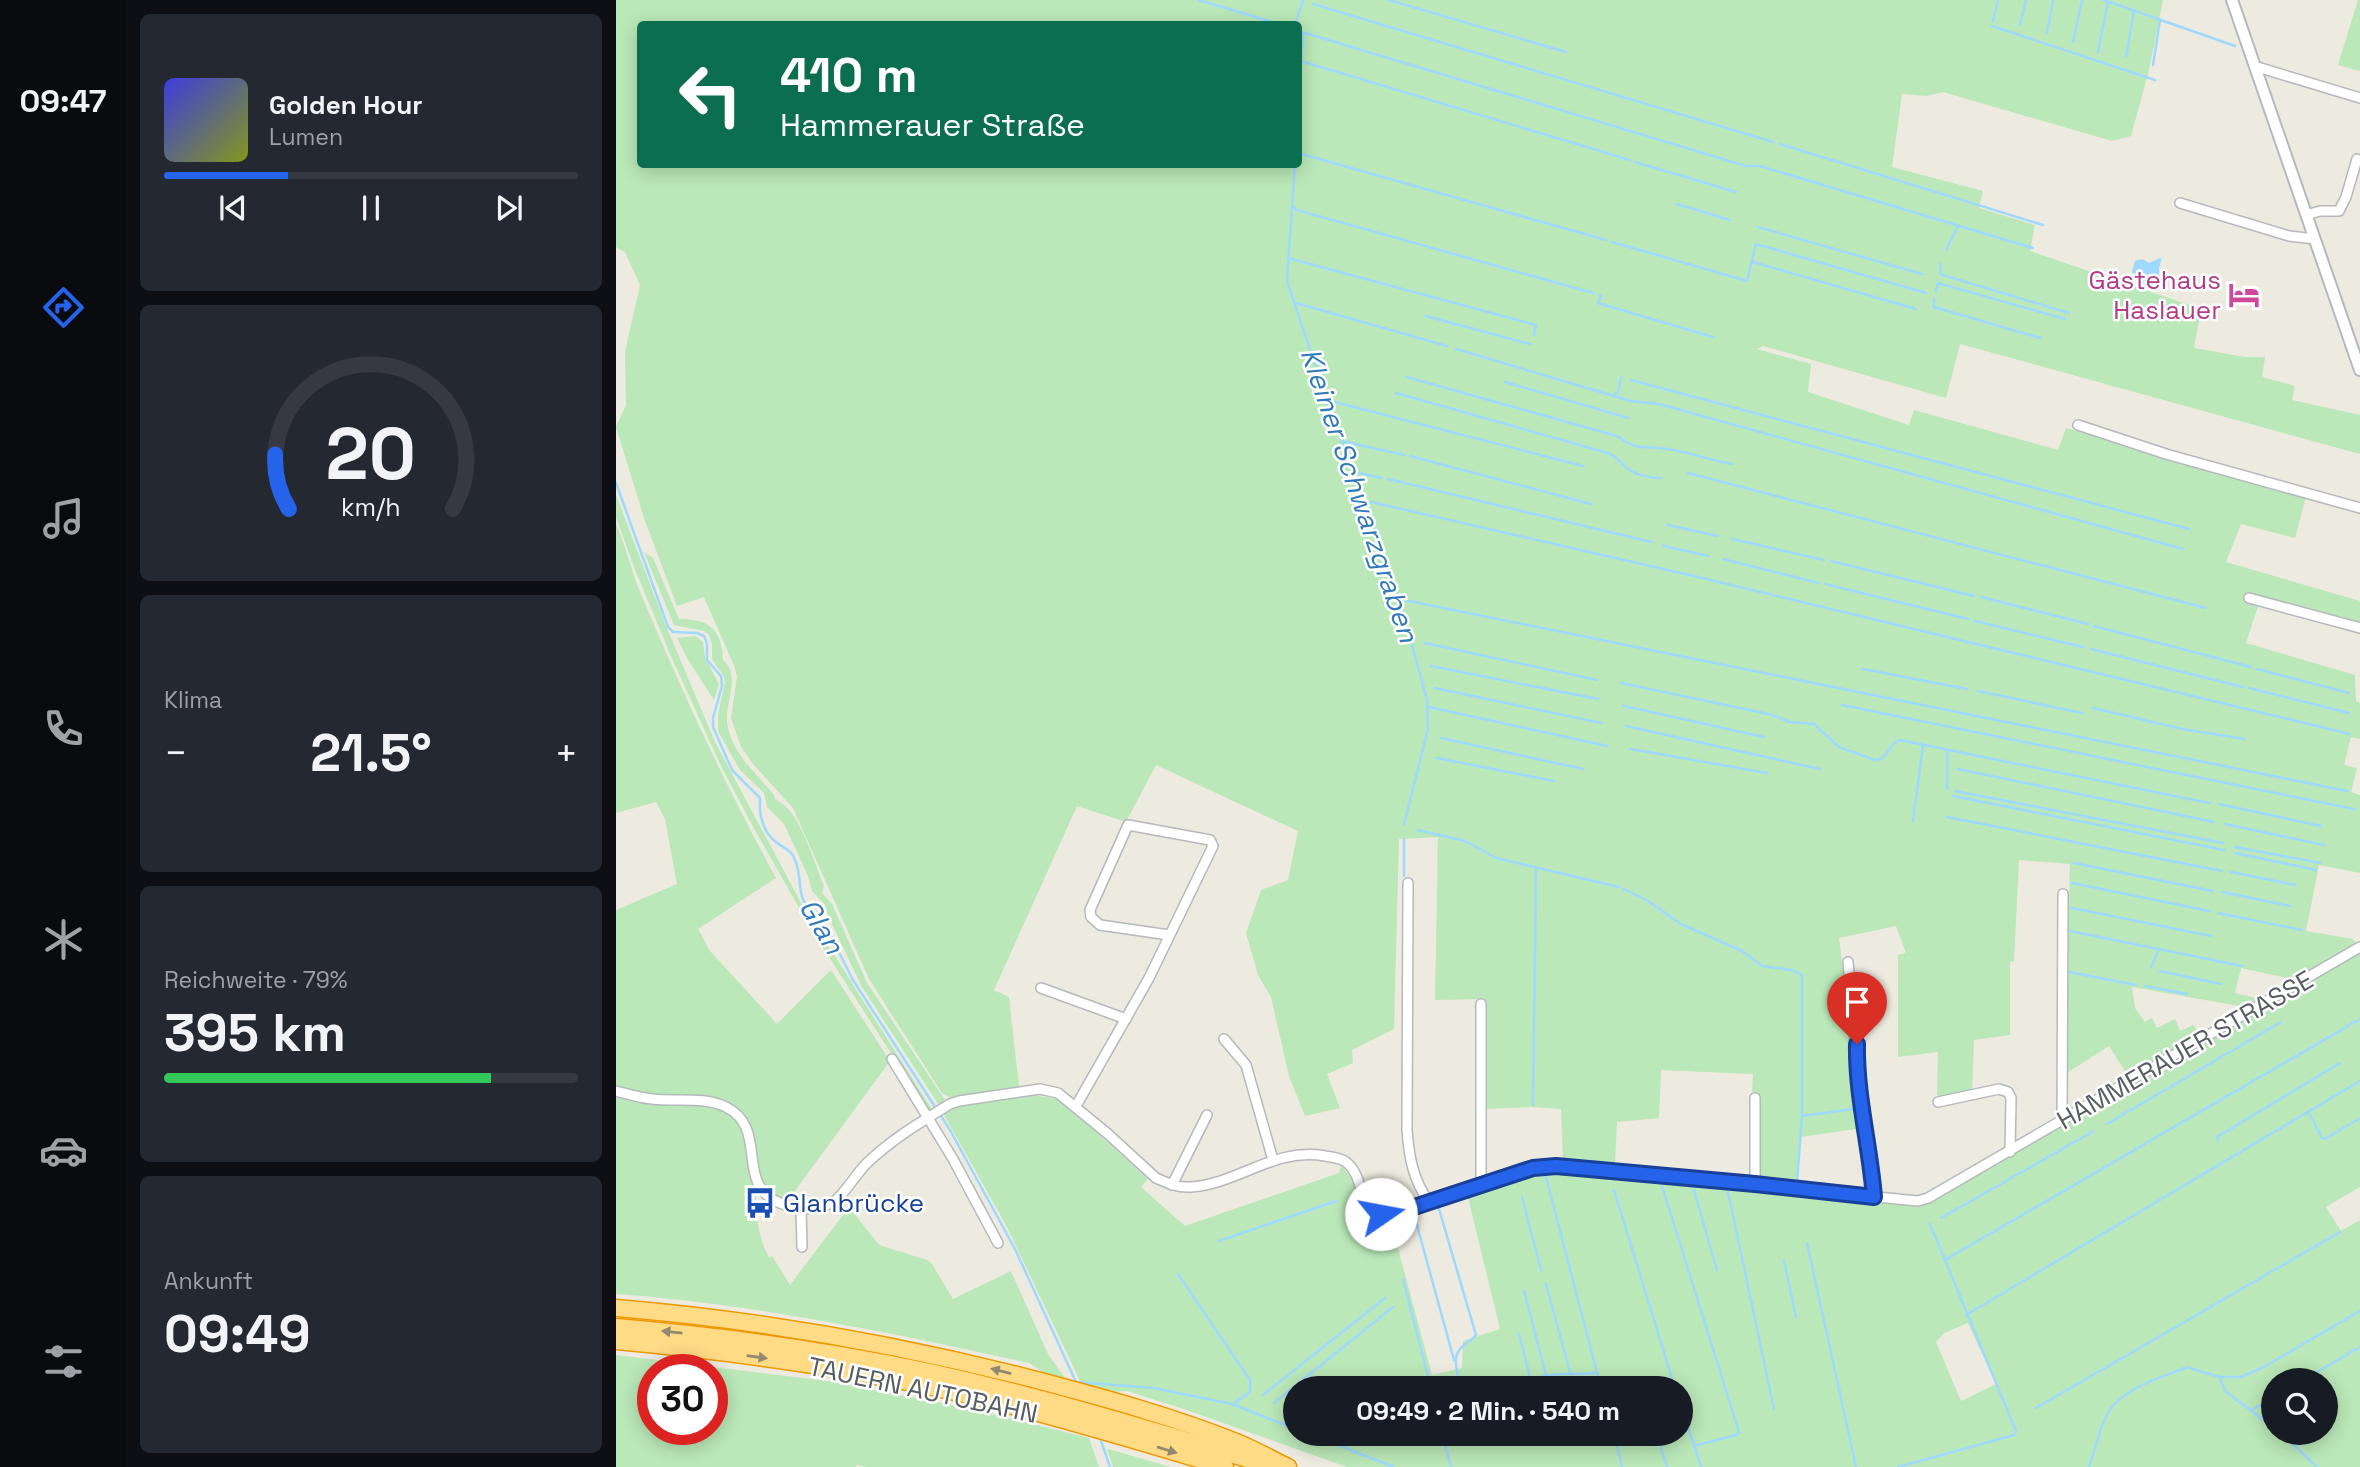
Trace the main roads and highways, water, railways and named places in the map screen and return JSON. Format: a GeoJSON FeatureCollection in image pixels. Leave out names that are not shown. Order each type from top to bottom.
{"type":"FeatureCollection","features":[{"type":"Feature","properties":{"kind":"highway"},"geometry":{"type":"LineString","coordinates":[[616,1308],[728,1319],[913,1351],[1094,1396],[1237,1442],[1288,1467]]}},
{"type":"Feature","properties":{"kind":"highway"},"geometry":{"type":"LineString","coordinates":[[616,1327],[768,1343],[931,1372],[1102,1415],[1273,1467]]}},
{"type":"Feature","properties":{"kind":"highway","name":"TAUERN AUTOBAHN"},"geometry":{"type":"LineString","coordinates":[[616,1341],[826,1367],[940,1389],[1110,1433],[1225,1467]]}},
{"type":"Feature","properties":{"kind":"water"},"geometry":{"type":"Polygon","coordinates":[[[2160,258],[2159,276],[2137,284],[2132,271],[2135,261],[2142,259],[2149,263],[2160,258]]]}},
{"type":"Feature","properties":{"kind":"waterway","name":"Kleiner Schwarzgraben"},"geometry":{"type":"LineString","coordinates":[[1199,0],[1269,21]]}},
{"type":"Feature","properties":{"kind":"waterway"},"geometry":{"type":"LineString","coordinates":[[1296,21],[1303,0]]}},
{"type":"Feature","properties":{"kind":"waterway"},"geometry":{"type":"LineString","coordinates":[[1389,0],[1566,52]]}},
{"type":"Feature","properties":{"kind":"waterway"},"geometry":{"type":"LineString","coordinates":[[1993,21],[1998,0]]}},
{"type":"Feature","properties":{"kind":"waterway"},"geometry":{"type":"LineString","coordinates":[[2020,25],[2026,0]]}},
{"type":"Feature","properties":{"kind":"waterway"},"geometry":{"type":"LineString","coordinates":[[2047,33],[2053,0]]}},
{"type":"Feature","properties":{"kind":"waterway"},"geometry":{"type":"LineString","coordinates":[[2073,42],[2082,0]]}},
{"type":"Feature","properties":{"kind":"waterway"},"geometry":{"type":"LineString","coordinates":[[2104,0],[2235,46]]}},
{"type":"Feature","properties":{"kind":"waterway"},"geometry":{"type":"LineString","coordinates":[[2098,52],[2108,2]]}},
{"type":"Feature","properties":{"kind":"waterway"},"geometry":{"type":"LineString","coordinates":[[1313,4],[1773,142]]}},
{"type":"Feature","properties":{"kind":"waterway"},"geometry":{"type":"LineString","coordinates":[[2126,57],[2134,10]]}},
{"type":"Feature","properties":{"kind":"waterway"},"geometry":{"type":"LineString","coordinates":[[2153,65],[2160,20]]}},
{"type":"Feature","properties":{"kind":"waterway"},"geometry":{"type":"LineString","coordinates":[[1992,26],[2155,80]]}},
{"type":"Feature","properties":{"kind":"waterway","name":"Kleiner Schwarzgraben"},"geometry":{"type":"LineString","coordinates":[[1302,32],[1302,50]]}},
{"type":"Feature","properties":{"kind":"waterway"},"geometry":{"type":"LineString","coordinates":[[1302,32],[1746,166],[1760,166],[2033,248]]}},
{"type":"Feature","properties":{"kind":"waterway"},"geometry":{"type":"LineString","coordinates":[[1302,61],[1630,160]]}},
{"type":"Feature","properties":{"kind":"waterway"},"geometry":{"type":"LineString","coordinates":[[1780,144],[2043,225]]}},
{"type":"Feature","properties":{"kind":"waterway"},"geometry":{"type":"LineString","coordinates":[[1302,154],[1606,240]]}},
{"type":"Feature","properties":{"kind":"waterway"},"geometry":{"type":"LineString","coordinates":[[1635,162],[1736,192]]}},
{"type":"Feature","properties":{"kind":"waterway","name":"Kleiner Schwarzgraben"},"geometry":{"type":"LineString","coordinates":[[1295,168],[1287,281],[1336,427],[1367,505],[1401,605],[1427,700],[1428,729],[1404,824]]}},
{"type":"Feature","properties":{"kind":"waterway"},"geometry":{"type":"LineString","coordinates":[[1677,204],[1730,220]]}},
{"type":"Feature","properties":{"kind":"waterway"},"geometry":{"type":"LineString","coordinates":[[1292,206],[1297,210],[1593,293]]}},
{"type":"Feature","properties":{"kind":"waterway"},"geometry":{"type":"LineString","coordinates":[[1946,250],[1958,226]]}},
{"type":"Feature","properties":{"kind":"waterway"},"geometry":{"type":"LineString","coordinates":[[1758,227],[1922,274]]}},
{"type":"Feature","properties":{"kind":"waterway"},"geometry":{"type":"LineString","coordinates":[[1612,242],[1747,281],[1756,244],[1926,293]]}},
{"type":"Feature","properties":{"kind":"waterway"},"geometry":{"type":"LineString","coordinates":[[1288,258],[1536,325],[1534,335]]}},
{"type":"Feature","properties":{"kind":"waterway"},"geometry":{"type":"LineString","coordinates":[[1753,262],[1916,309]]}},
{"type":"Feature","properties":{"kind":"waterway"},"geometry":{"type":"LineString","coordinates":[[1941,264],[1940,273],[1943,275],[2069,313]]}},
{"type":"Feature","properties":{"kind":"waterway"},"geometry":{"type":"LineString","coordinates":[[1936,291],[1938,283],[2065,319]]}},
{"type":"Feature","properties":{"kind":"waterway"},"geometry":{"type":"LineString","coordinates":[[1599,295],[1601,296],[1598,303],[1713,337]]}},
{"type":"Feature","properties":{"kind":"waterway"},"geometry":{"type":"LineString","coordinates":[[1934,299],[1934,307],[2040,338]]}},
{"type":"Feature","properties":{"kind":"waterway"},"geometry":{"type":"LineString","coordinates":[[1296,303],[1447,346]]}},
{"type":"Feature","properties":{"kind":"waterway"},"geometry":{"type":"LineString","coordinates":[[1426,316],[1530,344]]}},
{"type":"Feature","properties":{"kind":"waterway"},"geometry":{"type":"LineString","coordinates":[[1456,349],[1631,401],[1659,404],[2183,549]]}},
{"type":"Feature","properties":{"kind":"waterway"},"geometry":{"type":"LineString","coordinates":[[1407,377],[1617,436],[1634,445],[1678,451],[1732,464]]}},
{"type":"Feature","properties":{"kind":"waterway"},"geometry":{"type":"LineString","coordinates":[[1613,395],[1618,392],[1621,378]]}},
{"type":"Feature","properties":{"kind":"waterway"},"geometry":{"type":"LineString","coordinates":[[1631,380],[2189,529]]}},
{"type":"Feature","properties":{"kind":"waterway"},"geometry":{"type":"LineString","coordinates":[[1505,382],[1628,418]]}},
{"type":"Feature","properties":{"kind":"waterway"},"geometry":{"type":"LineString","coordinates":[[1396,393],[1608,453],[1634,473],[1661,478]]}},
{"type":"Feature","properties":{"kind":"waterway"},"geometry":{"type":"LineString","coordinates":[[1327,400],[1583,466]]}},
{"type":"Feature","properties":{"kind":"waterway"},"geometry":{"type":"LineString","coordinates":[[1342,441],[1404,455]]}},
{"type":"Feature","properties":{"kind":"waterway"},"geometry":{"type":"LineString","coordinates":[[1410,456],[1591,504]]}},
{"type":"Feature","properties":{"kind":"waterway"},"geometry":{"type":"LineString","coordinates":[[1355,472],[1382,478]]}},
{"type":"Feature","properties":{"kind":"waterway"},"geometry":{"type":"LineString","coordinates":[[1688,473],[2206,608]]}},
{"type":"Feature","properties":{"kind":"waterway"},"geometry":{"type":"LineString","coordinates":[[1388,479],[1651,542]]}},
{"type":"Feature","properties":{"kind":"waterway","name":"Glan"},"geometry":{"type":"LineString","coordinates":[[616,483],[668,627],[673,632],[704,636],[707,660],[721,676],[722,686],[713,727],[732,770],[760,798],[761,816],[767,833],[789,851],[795,860],[802,898],[811,910],[820,915],[853,980],[950,1130],[1015,1249],[1076,1382],[1154,1388],[1232,1404],[1283,1424]]}},
{"type":"Feature","properties":{"kind":"waterway"},"geometry":{"type":"LineString","coordinates":[[1367,505],[1371,502],[1694,576],[2350,734]]}},
{"type":"Feature","properties":{"kind":"waterway"},"geometry":{"type":"LineString","coordinates":[[1668,525],[1718,536]]}},
{"type":"Feature","properties":{"kind":"waterway"},"geometry":{"type":"LineString","coordinates":[[1732,539],[1824,560]]}},
{"type":"Feature","properties":{"kind":"waterway"},"geometry":{"type":"LineString","coordinates":[[1664,546],[1708,556]]}},
{"type":"Feature","properties":{"kind":"waterway"},"geometry":{"type":"LineString","coordinates":[[1723,559],[1819,583]]}},
{"type":"Feature","properties":{"kind":"waterway"},"geometry":{"type":"LineString","coordinates":[[1831,561],[1974,596]]}},
{"type":"Feature","properties":{"kind":"waterway"},"geometry":{"type":"LineString","coordinates":[[1825,584],[1968,619]]}},
{"type":"Feature","properties":{"kind":"waterway"},"geometry":{"type":"LineString","coordinates":[[1981,597],[2088,624]]}},
{"type":"Feature","properties":{"kind":"waterway"},"geometry":{"type":"LineString","coordinates":[[1399,599],[2347,791]]}},
{"type":"Feature","properties":{"kind":"waterway"},"geometry":{"type":"LineString","coordinates":[[1975,621],[2083,647]]}},
{"type":"Feature","properties":{"kind":"waterway"},"geometry":{"type":"LineString","coordinates":[[2094,626],[2251,667]]}},
{"type":"Feature","properties":{"kind":"waterway"},"geometry":{"type":"LineString","coordinates":[[1425,643],[1597,680]]}},
{"type":"Feature","properties":{"kind":"waterway"},"geometry":{"type":"LineString","coordinates":[[2091,649],[2243,687]]}},
{"type":"Feature","properties":{"kind":"waterway"},"geometry":{"type":"LineString","coordinates":[[1431,666],[1598,699]]}},
{"type":"Feature","properties":{"kind":"waterway"},"geometry":{"type":"LineString","coordinates":[[1863,669],[1967,689]]}},
{"type":"Feature","properties":{"kind":"waterway"},"geometry":{"type":"LineString","coordinates":[[2257,669],[2349,693]]}},
{"type":"Feature","properties":{"kind":"waterway"},"geometry":{"type":"LineString","coordinates":[[1621,683],[1773,715],[1789,722],[1814,724],[1839,747],[1875,760],[1883,757],[1900,740],[2209,803]]}},
{"type":"Feature","properties":{"kind":"waterway"},"geometry":{"type":"LineString","coordinates":[[1435,688],[1601,723]]}},
{"type":"Feature","properties":{"kind":"waterway"},"geometry":{"type":"LineString","coordinates":[[2249,688],[2349,713]]}},
{"type":"Feature","properties":{"kind":"waterway"},"geometry":{"type":"LineString","coordinates":[[1978,691],[2082,713]]}},
{"type":"Feature","properties":{"kind":"waterway"},"geometry":{"type":"LineString","coordinates":[[1842,705],[2354,809]]}},
{"type":"Feature","properties":{"kind":"waterway"},"geometry":{"type":"LineString","coordinates":[[1624,706],[1764,737]]}},
{"type":"Feature","properties":{"kind":"waterway"},"geometry":{"type":"LineString","coordinates":[[1429,707],[1607,746]]}},
{"type":"Feature","properties":{"kind":"waterway"},"geometry":{"type":"LineString","coordinates":[[2093,708],[2182,729],[2245,739]]}},
{"type":"Feature","properties":{"kind":"waterway"},"geometry":{"type":"LineString","coordinates":[[1626,726],[1820,769]]}},
{"type":"Feature","properties":{"kind":"waterway"},"geometry":{"type":"LineString","coordinates":[[1441,738],[1583,769]]}},
{"type":"Feature","properties":{"kind":"waterway"},"geometry":{"type":"LineString","coordinates":[[1913,821],[1923,745]]}},
{"type":"Feature","properties":{"kind":"waterway"},"geometry":{"type":"LineString","coordinates":[[1631,749],[1767,773]]}},
{"type":"Feature","properties":{"kind":"waterway"},"geometry":{"type":"LineString","coordinates":[[1947,750],[1947,789]]}},
{"type":"Feature","properties":{"kind":"waterway"},"geometry":{"type":"LineString","coordinates":[[1437,758],[1554,781]]}},
{"type":"Feature","properties":{"kind":"waterway"},"geometry":{"type":"LineString","coordinates":[[1958,769],[2214,822]]}},
{"type":"Feature","properties":{"kind":"waterway"},"geometry":{"type":"LineString","coordinates":[[1955,791],[2223,843]]}},
{"type":"Feature","properties":{"kind":"waterway"},"geometry":{"type":"LineString","coordinates":[[1953,796],[2224,850]]}},
{"type":"Feature","properties":{"kind":"waterway"},"geometry":{"type":"LineString","coordinates":[[2219,804],[2321,826]]}},
{"type":"Feature","properties":{"kind":"waterway"},"geometry":{"type":"LineString","coordinates":[[1947,817],[2222,871]]}},
{"type":"Feature","properties":{"kind":"waterway"},"geometry":{"type":"LineString","coordinates":[[2225,824],[2324,845]]}},
{"type":"Feature","properties":{"kind":"waterway"},"geometry":{"type":"LineString","coordinates":[[1418,830],[1465,841],[1496,858],[1619,887]]}},
{"type":"Feature","properties":{"kind":"waterway","name":"Kleiner Schwarzgraben"},"geometry":{"type":"LineString","coordinates":[[1404,839],[1404,876]]}},
{"type":"Feature","properties":{"kind":"waterway"},"geometry":{"type":"LineString","coordinates":[[2235,847],[2320,863]]}},
{"type":"Feature","properties":{"kind":"waterway"},"geometry":{"type":"LineString","coordinates":[[2235,853],[2316,870]]}},
{"type":"Feature","properties":{"kind":"waterway"},"geometry":{"type":"LineString","coordinates":[[2074,863],[2213,891]]}},
{"type":"Feature","properties":{"kind":"waterway"},"geometry":{"type":"LineString","coordinates":[[1533,1105],[1536,868]]}},
{"type":"Feature","properties":{"kind":"waterway"},"geometry":{"type":"LineString","coordinates":[[2231,872],[2295,885]]}},
{"type":"Feature","properties":{"kind":"waterway"},"geometry":{"type":"LineString","coordinates":[[2072,883],[2209,911]]}},
{"type":"Feature","properties":{"kind":"waterway"},"geometry":{"type":"LineString","coordinates":[[1624,889],[1648,901],[1681,924],[1742,951],[1762,966],[1792,970],[1802,975],[1802,1116],[1797,1182]]}},
{"type":"Feature","properties":{"kind":"waterway"},"geometry":{"type":"LineString","coordinates":[[2222,892],[2290,906]]}},
{"type":"Feature","properties":{"kind":"waterway"},"geometry":{"type":"LineString","coordinates":[[2072,908],[2211,936]]}},
{"type":"Feature","properties":{"kind":"waterway"},"geometry":{"type":"LineString","coordinates":[[2218,913],[2302,930]]}},
{"type":"Feature","properties":{"kind":"waterway"},"geometry":{"type":"LineString","coordinates":[[2070,931],[2242,966]]}},
{"type":"Feature","properties":{"kind":"waterway"},"geometry":{"type":"LineString","coordinates":[[2151,967],[2159,949]]}},
{"type":"Feature","properties":{"kind":"waterway"},"geometry":{"type":"LineString","coordinates":[[2160,971],[2221,984]]}},
{"type":"Feature","properties":{"kind":"waterway"},"geometry":{"type":"LineString","coordinates":[[2069,972],[2136,985]]}},
{"type":"Feature","properties":{"kind":"waterway"},"geometry":{"type":"LineString","coordinates":[[2145,986],[2187,994]]}},
{"type":"Feature","properties":{"kind":"waterway"},"geometry":{"type":"LineString","coordinates":[[1945,1260],[2360,1019]]}},
{"type":"Feature","properties":{"kind":"waterway"},"geometry":{"type":"LineString","coordinates":[[2107,1124],[2281,1022]]}},
{"type":"Feature","properties":{"kind":"waterway"},"geometry":{"type":"LineString","coordinates":[[2218,1140],[2217,1137],[2340,1063]]}},
{"type":"Feature","properties":{"kind":"waterway"},"geometry":{"type":"LineString","coordinates":[[1966,1315],[2360,1081]]}},
{"type":"Feature","properties":{"kind":"waterway"},"geometry":{"type":"LineString","coordinates":[[1802,1116],[1860,1108]]}},
{"type":"Feature","properties":{"kind":"waterway"},"geometry":{"type":"LineString","coordinates":[[2308,1111],[2325,1139],[2360,1118]]}},
{"type":"Feature","properties":{"kind":"waterway"},"geometry":{"type":"LineString","coordinates":[[1941,1218],[2094,1131]]}},
{"type":"Feature","properties":{"kind":"waterway"},"geometry":{"type":"LineString","coordinates":[[1546,1177],[1598,1376]]}},
{"type":"Feature","properties":{"kind":"waterway"},"geometry":{"type":"LineString","coordinates":[[1662,1186],[1739,1432],[1694,1446]]}},
{"type":"Feature","properties":{"kind":"waterway"},"geometry":{"type":"LineString","coordinates":[[1614,1190],[1671,1376]]}},
{"type":"Feature","properties":{"kind":"waterway"},"geometry":{"type":"LineString","coordinates":[[1694,1190],[1717,1270]]}},
{"type":"Feature","properties":{"kind":"waterway"},"geometry":{"type":"LineString","coordinates":[[1728,1192],[1774,1409]]}},
{"type":"Feature","properties":{"kind":"waterway"},"geometry":{"type":"LineString","coordinates":[[1522,1197],[1541,1270]]}},
{"type":"Feature","properties":{"kind":"waterway"},"geometry":{"type":"LineString","coordinates":[[1219,1241],[1336,1201]]}},
{"type":"Feature","properties":{"kind":"waterway"},"geometry":{"type":"LineString","coordinates":[[1439,1209],[1476,1335],[1457,1354],[1458,1376]]}},
{"type":"Feature","properties":{"kind":"waterway"},"geometry":{"type":"LineString","coordinates":[[1415,1218],[1454,1360]]}},
{"type":"Feature","properties":{"kind":"waterway"},"geometry":{"type":"LineString","coordinates":[[1898,1467],[2014,1435],[2016,1431],[1930,1224]]}},
{"type":"Feature","properties":{"kind":"waterway"},"geometry":{"type":"LineString","coordinates":[[2036,1408],[2340,1232]]}},
{"type":"Feature","properties":{"kind":"waterway"},"geometry":{"type":"LineString","coordinates":[[1807,1243],[1856,1467]]}},
{"type":"Feature","properties":{"kind":"waterway"},"geometry":{"type":"LineString","coordinates":[[1784,1260],[1796,1317]]}},
{"type":"Feature","properties":{"kind":"waterway"},"geometry":{"type":"LineString","coordinates":[[1178,1274],[1250,1380],[1250,1392],[1233,1404]]}},
{"type":"Feature","properties":{"kind":"waterway"},"geometry":{"type":"LineString","coordinates":[[1403,1279],[1428,1376]]}},
{"type":"Feature","properties":{"kind":"waterway"},"geometry":{"type":"LineString","coordinates":[[1546,1284],[1570,1372]]}},
{"type":"Feature","properties":{"kind":"waterway"},"geometry":{"type":"LineString","coordinates":[[1524,1291],[1546,1375]]}},
{"type":"Feature","properties":{"kind":"waterway"},"geometry":{"type":"LineString","coordinates":[[1263,1395],[1385,1298]]}},
{"type":"Feature","properties":{"kind":"waterway"},"geometry":{"type":"LineString","coordinates":[[1274,1403],[1393,1307]]}},
{"type":"Feature","properties":{"kind":"waterway"},"geometry":{"type":"LineString","coordinates":[[2089,1467],[2105,1418],[2114,1405],[2130,1392],[2187,1367],[2219,1377],[2241,1377],[2262,1368],[2360,1311]]}},
{"type":"Feature","properties":{"kind":"waterway"},"geometry":{"type":"LineString","coordinates":[[1519,1334],[1530,1377],[1534,1379],[1556,1374],[1596,1373]]}},
{"type":"Feature","properties":{"kind":"waterway"},"geometry":{"type":"LineString","coordinates":[[2324,1368],[2360,1347]]}},
{"type":"Feature","properties":{"kind":"waterway"},"geometry":{"type":"LineString","coordinates":[[2219,1377],[2226,1392],[2261,1418]]}},
{"type":"Feature","properties":{"kind":"waterway"},"geometry":{"type":"LineString","coordinates":[[2252,1410],[2261,1404]]}},
{"type":"Feature","properties":{"kind":"waterway","name":"Glan"},"geometry":{"type":"LineString","coordinates":[[1101,1441],[1110,1467]]}},
{"type":"Feature","properties":{"kind":"waterway"},"geometry":{"type":"LineString","coordinates":[[1693,1443],[1701,1467]]}},
{"type":"Feature","properties":{"kind":"waterway"},"geometry":{"type":"LineString","coordinates":[[2294,1445],[2317,1467]]}},
{"type":"Feature","properties":{"kind":"waterway"},"geometry":{"type":"LineString","coordinates":[[1340,1446],[1394,1467]]}},
{"type":"Feature","properties":{"kind":"waterway"},"geometry":{"type":"LineString","coordinates":[[1445,1446],[1451,1467]]}},
{"type":"Feature","properties":{"kind":"waterway"},"geometry":{"type":"LineString","coordinates":[[1617,1446],[1622,1467]]}},
{"type":"Feature","properties":{"kind":"waterway"},"geometry":{"type":"LineString","coordinates":[[1661,1446],[1667,1467]]}},
{"type":"Feature","properties":{"kind":"place","name":"Gästehaus Haslauer"},"geometry":{"type":"Point","coordinates":[2244,295]}},
{"type":"Feature","properties":{"kind":"place","name":"Glanbrücke"},"geometry":{"type":"Point","coordinates":[760,1203]}}]}
